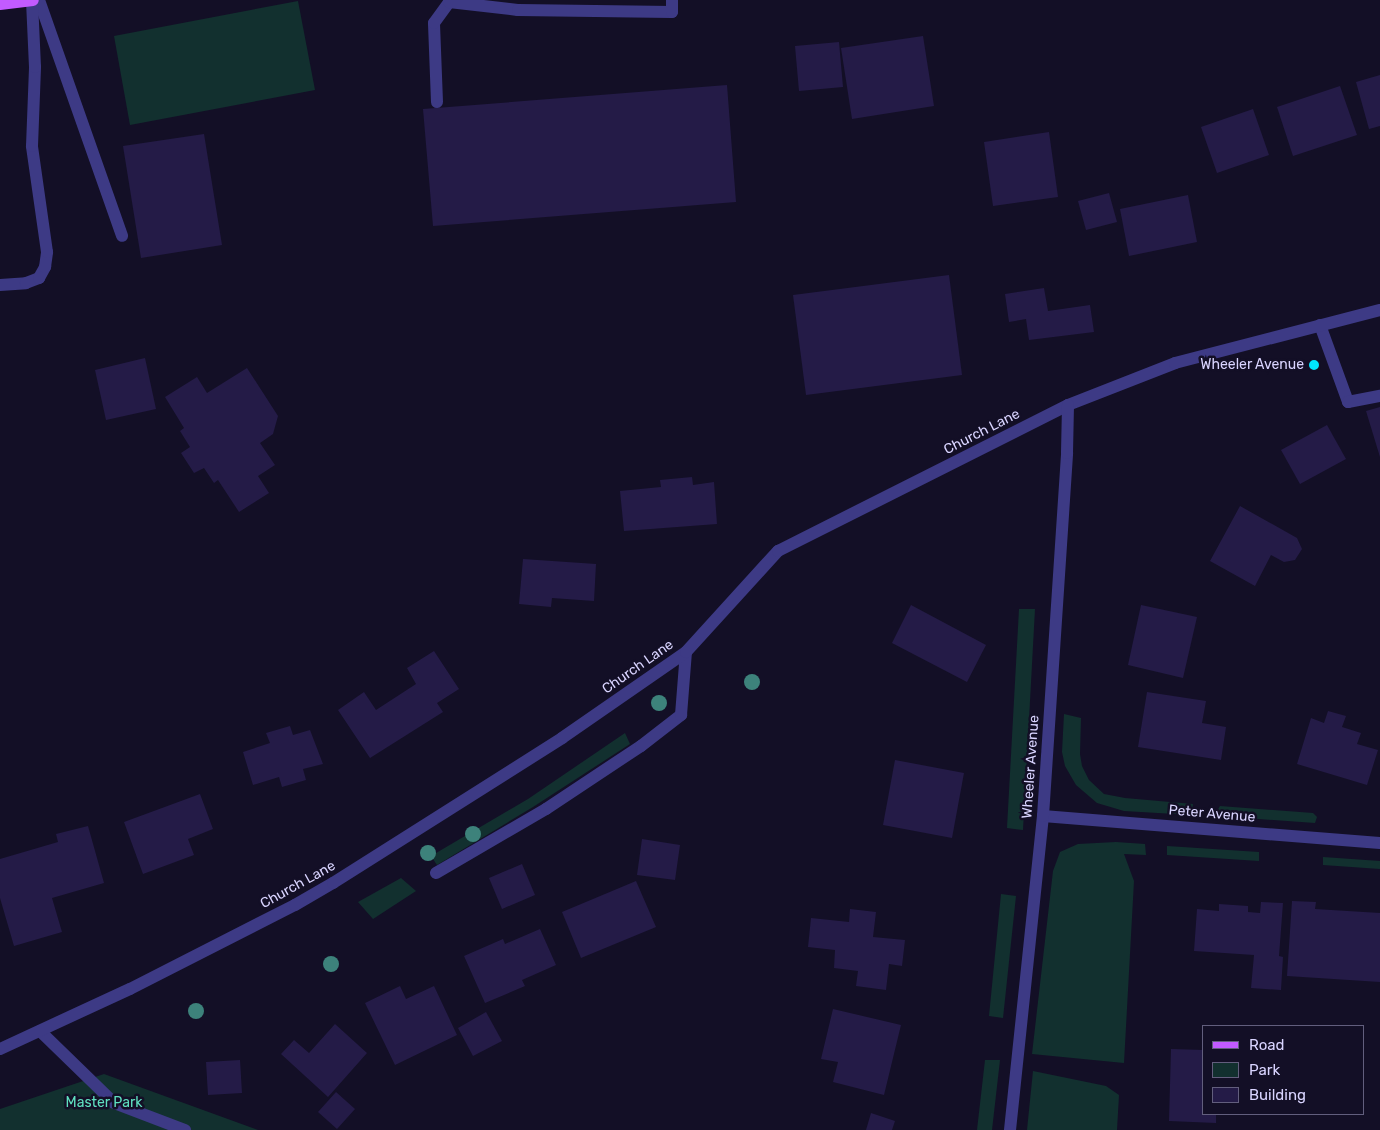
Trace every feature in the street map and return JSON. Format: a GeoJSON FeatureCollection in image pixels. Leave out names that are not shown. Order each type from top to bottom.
{"type":"FeatureCollection","features":[{"type":"Feature","properties":{"kind":"main road"},"geometry":{"type":"LineString","coordinates":[[0,4],[33,0]]}},
{"type":"Feature","properties":{"kind":"street"},"geometry":{"type":"LineString","coordinates":[[0,285],[26,283],[39,278],[45,267],[48,252],[32,146],[35,67],[33,0]]}},
{"type":"Feature","properties":{"kind":"street"},"geometry":{"type":"LineString","coordinates":[[39,0],[122,236]]}},
{"type":"Feature","properties":{"kind":"street"},"geometry":{"type":"LineString","coordinates":[[437,102],[434,23],[449,2],[518,10],[672,12],[672,0]]}},
{"type":"Feature","properties":{"kind":"street","name":"Church Lane"},"geometry":{"type":"LineString","coordinates":[[0,1049],[212,949],[334,883],[562,738],[686,652],[778,551],[1068,405],[1175,363],[1380,310]]}},
{"type":"Feature","properties":{"kind":"street"},"geometry":{"type":"LineString","coordinates":[[1320,325],[1348,402],[1380,396]]}},
{"type":"Feature","properties":{"kind":"street","name":"Wheeler Avenue"},"geometry":{"type":"LineString","coordinates":[[1010,1130],[1042,816],[1067,453],[1068,405]]}},
{"type":"Feature","properties":{"kind":"street"},"geometry":{"type":"LineString","coordinates":[[436,873],[546,809],[641,746],[681,715],[686,652]]}},
{"type":"Feature","properties":{"kind":"street","name":"Peter Avenue"},"geometry":{"type":"LineString","coordinates":[[1042,816],[1380,843]]}},
{"type":"Feature","properties":{"kind":"street"},"geometry":{"type":"LineString","coordinates":[[40,1031],[114,1103],[185,1130]]}},
{"type":"Feature","properties":{"kind":"green space"},"geometry":{"type":"Polygon","coordinates":[[[298,1],[315,90],[130,125],[114,36],[298,1]]]}},
{"type":"Feature","properties":{"kind":"green space"},"geometry":{"type":"Polygon","coordinates":[[[1019,609],[1035,609],[1023,830],[1007,828],[1019,609]]]}},
{"type":"Feature","properties":{"kind":"green space"},"geometry":{"type":"Polygon","coordinates":[[[1064,714],[1081,718],[1080,754],[1082,766],[1089,780],[1104,794],[1125,798],[1193,804],[1192,815],[1124,811],[1097,803],[1076,785],[1065,766],[1062,752],[1064,714]]]}},
{"type":"Feature","properties":{"kind":"green space"},"geometry":{"type":"Polygon","coordinates":[[[625,733],[630,744],[533,807],[437,865],[431,856],[528,799],[625,733]]]}},
{"type":"Feature","properties":{"kind":"green space"},"geometry":{"type":"Polygon","coordinates":[[[1220,806],[1313,813],[1317,817],[1315,823],[1218,816],[1217,811],[1220,806]]]}},
{"type":"Feature","properties":{"kind":"green space"},"geometry":{"type":"Polygon","coordinates":[[[1116,842],[1145,844],[1146,855],[1124,854],[1134,881],[1124,1063],[1032,1054],[1053,871],[1060,852],[1078,844],[1116,842]]]}},
{"type":"Feature","properties":{"kind":"green space"},"geometry":{"type":"Polygon","coordinates":[[[1167,846],[1259,852],[1259,861],[1167,855],[1167,846]]]}},
{"type":"Feature","properties":{"kind":"green space"},"geometry":{"type":"Polygon","coordinates":[[[1323,857],[1380,861],[1380,869],[1323,865],[1323,857]]]}},
{"type":"Feature","properties":{"kind":"green space"},"geometry":{"type":"Polygon","coordinates":[[[401,878],[416,891],[373,919],[358,902],[401,878]]]}},
{"type":"Feature","properties":{"kind":"green space"},"geometry":{"type":"Polygon","coordinates":[[[1001,894],[1016,896],[1003,1018],[989,1016],[1001,894]]]}},
{"type":"Feature","properties":{"kind":"green space"},"geometry":{"type":"Polygon","coordinates":[[[985,1060],[1000,1060],[992,1130],[977,1130],[985,1060]]]}},
{"type":"Feature","properties":{"kind":"green space"},"geometry":{"type":"Polygon","coordinates":[[[1033,1071],[1106,1086],[1119,1095],[1117,1130],[1027,1130],[1033,1071]]]}},
{"type":"Feature","properties":{"kind":"green space","name":"Master Park"},"geometry":{"type":"Polygon","coordinates":[[[104,1074],[258,1130],[0,1130],[0,1109],[104,1074]]]}},
{"type":"Feature","properties":{"kind":"building"},"geometry":{"type":"Polygon","coordinates":[[[923,36],[934,106],[852,119],[841,48],[923,36]]]}},
{"type":"Feature","properties":{"kind":"building"},"geometry":{"type":"Polygon","coordinates":[[[839,42],[843,87],[799,91],[795,46],[839,42]]]}},
{"type":"Feature","properties":{"kind":"building"},"geometry":{"type":"Polygon","coordinates":[[[1380,75],[1380,126],[1369,129],[1356,82],[1380,75]]]}},
{"type":"Feature","properties":{"kind":"building"},"geometry":{"type":"Polygon","coordinates":[[[727,85],[736,202],[433,226],[423,109],[727,85]]]}},
{"type":"Feature","properties":{"kind":"building"},"geometry":{"type":"Polygon","coordinates":[[[1340,86],[1357,135],[1293,156],[1277,107],[1340,86]]]}},
{"type":"Feature","properties":{"kind":"building"},"geometry":{"type":"Polygon","coordinates":[[[1253,109],[1269,155],[1217,173],[1201,127],[1253,109]]]}},
{"type":"Feature","properties":{"kind":"building"},"geometry":{"type":"Polygon","coordinates":[[[1049,132],[1058,197],[993,206],[984,142],[1049,132]]]}},
{"type":"Feature","properties":{"kind":"building"},"geometry":{"type":"Polygon","coordinates":[[[204,134],[222,245],[141,258],[123,146],[204,134]]]}},
{"type":"Feature","properties":{"kind":"building"},"geometry":{"type":"Polygon","coordinates":[[[1109,193],[1117,222],[1086,230],[1078,201],[1109,193]]]}},
{"type":"Feature","properties":{"kind":"building"},"geometry":{"type":"Polygon","coordinates":[[[1188,195],[1197,242],[1129,256],[1120,209],[1188,195]]]}},
{"type":"Feature","properties":{"kind":"building"},"geometry":{"type":"Polygon","coordinates":[[[949,275],[962,375],[806,395],[793,295],[949,275]]]}},
{"type":"Feature","properties":{"kind":"building"},"geometry":{"type":"Polygon","coordinates":[[[1044,288],[1048,311],[1090,305],[1094,332],[1029,340],[1026,319],[1009,322],[1005,294],[1044,288]]]}},
{"type":"Feature","properties":{"kind":"building"},"geometry":{"type":"Polygon","coordinates":[[[145,358],[156,409],[106,420],[95,370],[145,358]]]}},
{"type":"Feature","properties":{"kind":"building"},"geometry":{"type":"Polygon","coordinates":[[[247,368],[278,416],[273,434],[260,443],[275,465],[258,476],[269,493],[239,512],[218,480],[214,483],[204,468],[194,473],[181,453],[190,447],[180,431],[184,428],[165,397],[197,377],[207,393],[247,368]]]}},
{"type":"Feature","properties":{"kind":"building"},"geometry":{"type":"Polygon","coordinates":[[[1380,407],[1380,457],[1366,411],[1380,407]]]}},
{"type":"Feature","properties":{"kind":"building"},"geometry":{"type":"Polygon","coordinates":[[[1327,425],[1346,459],[1300,484],[1281,450],[1327,425]]]}},
{"type":"Feature","properties":{"kind":"building"},"geometry":{"type":"Polygon","coordinates":[[[692,477],[693,485],[714,482],[717,524],[624,531],[620,491],[661,487],[660,480],[692,477]]]}},
{"type":"Feature","properties":{"kind":"building"},"geometry":{"type":"Polygon","coordinates":[[[1240,506],[1297,538],[1302,549],[1295,560],[1284,562],[1271,555],[1255,586],[1210,561],[1240,506]]]}},
{"type":"Feature","properties":{"kind":"building"},"geometry":{"type":"Polygon","coordinates":[[[523,559],[596,564],[594,601],[552,598],[551,607],[519,604],[523,559]]]}},
{"type":"Feature","properties":{"kind":"building"},"geometry":{"type":"Polygon","coordinates":[[[911,605],[986,645],[967,682],[892,643],[911,605]]]}},
{"type":"Feature","properties":{"kind":"building"},"geometry":{"type":"Polygon","coordinates":[[[1141,605],[1197,617],[1183,678],[1128,665],[1141,605]]]}},
{"type":"Feature","properties":{"kind":"building"},"geometry":{"type":"Polygon","coordinates":[[[434,651],[459,689],[437,703],[443,712],[370,758],[338,710],[364,692],[376,710],[416,684],[407,668],[434,651]]]}},
{"type":"Feature","properties":{"kind":"building"},"geometry":{"type":"Polygon","coordinates":[[[1147,692],[1206,701],[1202,723],[1226,727],[1221,760],[1138,747],[1147,692]]]}},
{"type":"Feature","properties":{"kind":"building"},"geometry":{"type":"Polygon","coordinates":[[[1328,711],[1346,716],[1342,727],[1361,733],[1357,744],[1378,750],[1367,785],[1297,764],[1311,718],[1324,723],[1328,711]]]}},
{"type":"Feature","properties":{"kind":"building"},"geometry":{"type":"Polygon","coordinates":[[[290,726],[293,735],[310,730],[323,764],[303,769],[306,780],[282,787],[279,777],[253,785],[243,752],[270,743],[266,733],[290,726]]]}},
{"type":"Feature","properties":{"kind":"building"},"geometry":{"type":"Polygon","coordinates":[[[895,760],[964,773],[952,838],[883,825],[895,760]]]}},
{"type":"Feature","properties":{"kind":"building"},"geometry":{"type":"Polygon","coordinates":[[[200,794],[213,829],[188,839],[194,855],[143,874],[124,822],[200,794]]]}},
{"type":"Feature","properties":{"kind":"building"},"geometry":{"type":"Polygon","coordinates":[[[88,826],[104,883],[52,898],[62,932],[14,946],[0,898],[0,859],[58,842],[56,834],[88,826]]]}},
{"type":"Feature","properties":{"kind":"building"},"geometry":{"type":"Polygon","coordinates":[[[642,839],[680,845],[675,880],[637,875],[642,839]]]}},
{"type":"Feature","properties":{"kind":"building"},"geometry":{"type":"Polygon","coordinates":[[[522,864],[535,895],[502,909],[489,878],[522,864]]]}},
{"type":"Feature","properties":{"kind":"building"},"geometry":{"type":"Polygon","coordinates":[[[636,881],[656,927],[581,958],[562,912],[636,881]]]}},
{"type":"Feature","properties":{"kind":"building"},"geometry":{"type":"Polygon","coordinates":[[[1292,901],[1316,902],[1315,909],[1380,913],[1380,982],[1287,976],[1292,901]]]}},
{"type":"Feature","properties":{"kind":"building"},"geometry":{"type":"Polygon","coordinates":[[[1261,902],[1283,903],[1279,956],[1283,957],[1281,990],[1251,988],[1254,955],[1194,951],[1197,909],[1219,911],[1219,904],[1248,906],[1248,912],[1260,913],[1261,902]]]}},
{"type":"Feature","properties":{"kind":"building"},"geometry":{"type":"Polygon","coordinates":[[[850,909],[876,912],[873,937],[905,940],[902,966],[889,964],[886,990],[856,986],[858,971],[834,968],[835,950],[808,947],[811,918],[849,922],[850,909]]]}},
{"type":"Feature","properties":{"kind":"building"},"geometry":{"type":"Polygon","coordinates":[[[540,929],[556,965],[522,980],[525,986],[485,1003],[464,956],[503,939],[505,944],[540,929]]]}},
{"type":"Feature","properties":{"kind":"building"},"geometry":{"type":"Polygon","coordinates":[[[400,986],[406,999],[434,986],[457,1035],[395,1065],[365,1003],[400,986]]]}},
{"type":"Feature","properties":{"kind":"building"},"geometry":{"type":"Polygon","coordinates":[[[833,1009],[901,1025],[884,1095],[833,1082],[838,1062],[821,1059],[833,1009]]]}},
{"type":"Feature","properties":{"kind":"building"},"geometry":{"type":"Polygon","coordinates":[[[486,1012],[502,1041],[473,1056],[458,1028],[486,1012]]]}},
{"type":"Feature","properties":{"kind":"building"},"geometry":{"type":"Polygon","coordinates":[[[335,1024],[367,1053],[328,1097],[281,1054],[294,1040],[309,1053],[335,1024]]]}},
{"type":"Feature","properties":{"kind":"building"},"geometry":{"type":"Polygon","coordinates":[[[1171,1049],[1202,1050],[1202,1115],[1216,1115],[1216,1123],[1169,1121],[1171,1049]]]}},
{"type":"Feature","properties":{"kind":"building"},"geometry":{"type":"Polygon","coordinates":[[[240,1060],[242,1093],[208,1095],[206,1062],[240,1060]]]}},
{"type":"Feature","properties":{"kind":"building"},"geometry":{"type":"Polygon","coordinates":[[[336,1092],[355,1109],[337,1129],[318,1112],[336,1092]]]}},
{"type":"Feature","properties":{"kind":"building"},"geometry":{"type":"Polygon","coordinates":[[[871,1113],[895,1121],[892,1130],[866,1130],[871,1113]]]}},
{"type":"Feature","properties":{"kind":"place","name":"Wheeler Avenue"},"geometry":{"type":"Point","coordinates":[1314,365]}}]}
